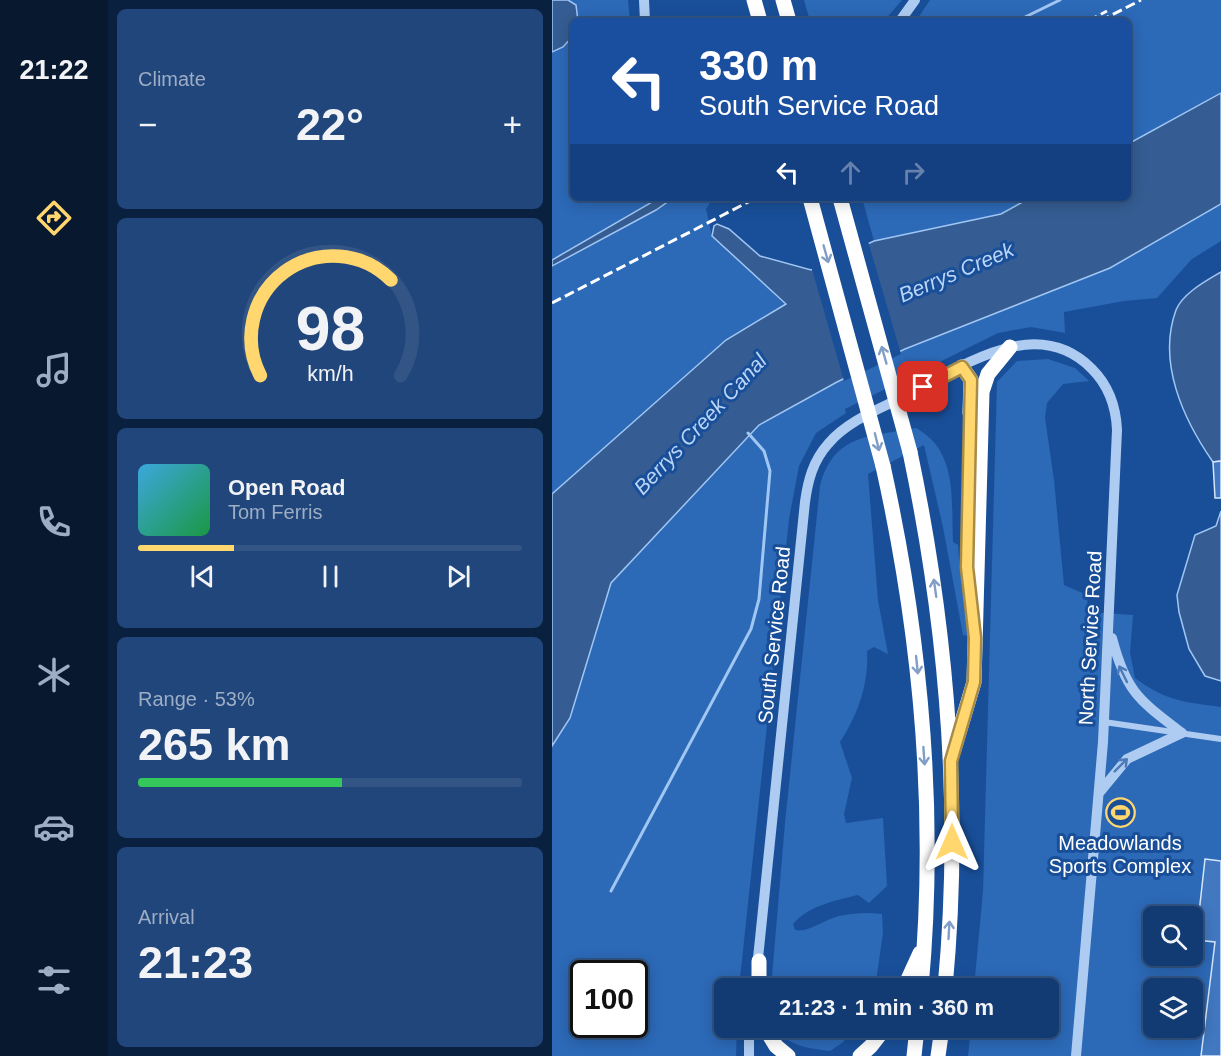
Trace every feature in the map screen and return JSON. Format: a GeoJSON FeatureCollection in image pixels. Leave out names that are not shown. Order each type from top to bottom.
{"type":"FeatureCollection","features":[{"type":"Feature","properties":{"kind":"highway"},"geometry":{"type":"LineString","coordinates":[[754,0],[759,18]]}},
{"type":"Feature","properties":{"kind":"highway"},"geometry":{"type":"LineString","coordinates":[[811,201],[883,466],[906,583],[920,697],[927,810],[922,978]]}},
{"type":"Feature","properties":{"kind":"highway"},"geometry":{"type":"LineString","coordinates":[[841,201],[910,452],[928,540],[938,610],[951,761],[951,877],[946,978]]}},
{"type":"Feature","properties":{"kind":"highway"},"geometry":{"type":"LineString","coordinates":[[951,761],[974,682],[982,392],[988,374],[1010,347]]}},
{"type":"Feature","properties":{"kind":"highway"},"geometry":{"type":"LineString","coordinates":[[962,367],[970,376],[971,385],[967,567],[975,638]]}},
{"type":"Feature","properties":{"kind":"highway"},"geometry":{"type":"LineString","coordinates":[[909,978],[924,944]]}},
{"type":"Feature","properties":{"kind":"highway"},"geometry":{"type":"LineString","coordinates":[[759,961],[759,978]]}},
{"type":"Feature","properties":{"kind":"highway"},"geometry":{"type":"LineString","coordinates":[[771,1038],[776,1046],[788,1056]]}},
{"type":"Feature","properties":{"kind":"highway"},"geometry":{"type":"LineString","coordinates":[[860,1056],[877,1038]]}},
{"type":"Feature","properties":{"kind":"highway"},"geometry":{"type":"LineString","coordinates":[[914,1056],[916,1038]]}},
{"type":"Feature","properties":{"kind":"highway"},"geometry":{"type":"LineString","coordinates":[[938,1056],[941,1038]]}},
{"type":"Feature","properties":{"kind":"street"},"geometry":{"type":"LineString","coordinates":[[644,0],[645,18]]}},
{"type":"Feature","properties":{"kind":"street"},"geometry":{"type":"LineString","coordinates":[[902,18],[915,0]]}},
{"type":"Feature","properties":{"kind":"street","name":"North Service Road"},"geometry":{"type":"LineString","coordinates":[[962,367],[988,353],[1010,347],[1043,344],[1068,351],[1096,373],[1106,387],[1114,403],[1117,421],[1104,722],[1076,1056]]}},
{"type":"Feature","properties":{"kind":"street","name":"South Service Road"},"geometry":{"type":"LineString","coordinates":[[755,978],[759,961],[806,493],[812,471],[822,451],[842,431],[962,367]]}},
{"type":"Feature","properties":{"kind":"street"},"geometry":{"type":"LineString","coordinates":[[1109,627],[1119,667],[1134,693],[1147,707],[1182,733]]}},
{"type":"Feature","properties":{"kind":"street"},"geometry":{"type":"LineString","coordinates":[[1104,722],[1221,739]]}},
{"type":"Feature","properties":{"kind":"street"},"geometry":{"type":"LineString","coordinates":[[1098,796],[1127,759],[1182,733]]}},
{"type":"Feature","properties":{"kind":"street"},"geometry":{"type":"LineString","coordinates":[[749,1038],[749,1056]]}},
{"type":"Feature","properties":{"kind":"shaded area"},"geometry":{"type":"Polygon","coordinates":[[[552,0],[628,0],[630,18],[570,18],[570,201],[711,201],[706,209],[712,236],[787,304],[726,340],[552,494],[552,0]]]}},
{"type":"Feature","properties":{"kind":"shaded area"},"geometry":{"type":"Polygon","coordinates":[[[804,0],[902,0],[887,18],[809,18],[804,0]]]}},
{"type":"Feature","properties":{"kind":"shaded area"},"geometry":{"type":"Polygon","coordinates":[[[930,0],[1221,0],[1221,93],[1131,142],[1131,18],[918,18],[930,0]]]}},
{"type":"Feature","properties":{"kind":"shaded area"},"geometry":{"type":"Polygon","coordinates":[[[863,201],[1025,201],[1001,214],[874,241],[863,201]]]}},
{"type":"Feature","properties":{"kind":"shaded area"},"geometry":{"type":"Polygon","coordinates":[[[1221,204],[1221,241],[1192,259],[1157,298],[1124,301],[1064,312],[1065,333],[1031,327],[998,333],[845,409],[846,413],[816,433],[799,466],[789,519],[740,978],[714,978],[714,1038],[737,1038],[736,1056],[552,1056],[552,746],[570,718],[611,583],[759,424],[905,349],[1110,268],[1221,204]]]}},
{"type":"Feature","properties":{"kind":"shaded area","name":"Meadowlands Sports Complex"},"geometry":{"type":"Polygon","coordinates":[[[1048,359],[1075,368],[1089,381],[1063,384],[1047,403],[1045,418],[1054,480],[1064,585],[1087,595],[1088,612],[1133,615],[1130,653],[1135,678],[1166,696],[1196,704],[1221,707],[1221,1056],[968,1056],[970,1038],[1059,1038],[1059,978],[975,978],[983,891],[997,382],[1017,361],[1048,359]]]}},
{"type":"Feature","properties":{"kind":"shaded area"},"geometry":{"type":"Polygon","coordinates":[[[916,428],[930,438],[946,463],[950,478],[953,542],[958,545],[968,636],[963,635],[943,527],[924,445],[868,474],[878,600],[888,654],[874,647],[867,651],[866,675],[861,698],[840,742],[852,778],[844,814],[846,823],[883,818],[887,886],[869,903],[858,895],[831,902],[807,912],[793,924],[795,930],[800,930],[811,928],[839,916],[860,913],[882,914],[883,933],[876,978],[772,978],[785,823],[820,486],[834,456],[856,440],[916,428]]]}},
{"type":"Feature","properties":{"kind":"shaded area"},"geometry":{"type":"Polygon","coordinates":[[[847,1038],[830,1051],[807,1047],[787,1039],[847,1038]]]}},
{"type":"Feature","properties":{"kind":"water"},"geometry":{"type":"Polygon","coordinates":[[[552,0],[568,0],[576,5],[578,18],[570,18],[570,39],[563,47],[552,52],[552,0]]]}},
{"type":"Feature","properties":{"kind":"water"},"geometry":{"type":"Polygon","coordinates":[[[1221,93],[1221,204],[1110,268],[905,349],[837,382],[759,425],[611,583],[570,718],[552,746],[552,494],[726,340],[786,304],[712,236],[714,226],[717,224],[729,229],[760,256],[811,270],[874,241],[1001,214],[1025,201],[1131,201],[1131,142],[1221,93]]]}},
{"type":"Feature","properties":{"kind":"water"},"geometry":{"type":"Polygon","coordinates":[[[654,201],[669,201],[552,266],[552,260],[654,201]]]}},
{"type":"Feature","properties":{"kind":"water"},"geometry":{"type":"Polygon","coordinates":[[[1221,272],[1221,461],[1213,462],[1183,409],[1171,370],[1170,350],[1171,330],[1179,304],[1196,288],[1221,272]]]}},
{"type":"Feature","properties":{"kind":"water"},"geometry":{"type":"Polygon","coordinates":[[[1221,511],[1221,681],[1205,676],[1189,649],[1177,595],[1195,535],[1216,526],[1221,511]]]}},
{"type":"Feature","properties":{"kind":"pier"},"geometry":{"type":"Polygon","coordinates":[[[868,241],[901,354],[844,381],[811,266],[868,241]]]}},
{"type":"Feature","properties":{"kind":"building"},"geometry":{"type":"Polygon","coordinates":[[[1221,461],[1221,498],[1215,498],[1213,462],[1221,461]]]}},
{"type":"Feature","properties":{"kind":"building"},"geometry":{"type":"Polygon","coordinates":[[[1205,859],[1221,861],[1221,1056],[1201,1056],[1215,942],[1203,941],[1203,906],[1200,906],[1205,859]]]}},
{"type":"Feature","properties":{"kind":"waterway"},"geometry":{"type":"LineString","coordinates":[[1023,18],[1060,0]]}},
{"type":"Feature","properties":{"kind":"waterway"},"geometry":{"type":"LineString","coordinates":[[611,891],[751,629],[759,599],[770,471],[764,451],[748,433]]}},
{"type":"Feature","properties":{"kind":"railway"},"geometry":{"type":"LineString","coordinates":[[1106,18],[1141,0]]}},
{"type":"Feature","properties":{"kind":"railway"},"geometry":{"type":"LineString","coordinates":[[1094,18],[1107,11]]}},
{"type":"Feature","properties":{"kind":"railway"},"geometry":{"type":"LineString","coordinates":[[552,303],[750,201]]}},
{"type":"Feature","properties":{"kind":"place","name":"Meadowlands Sports Complex"},"geometry":{"type":"Point","coordinates":[1120,812]}},
{"type":"Feature","properties":{"kind":"route"},"geometry":{"type":"LineString","coordinates":[[923,387],[962,367],[971,380],[967,567],[975,638],[974,682],[951,761],[952,842]]}},
{"type":"Feature","properties":{"kind":"water label","name":"Berrys Creek"},"geometry":{"type":"Point","coordinates":[956,272]}},
{"type":"Feature","properties":{"kind":"water label","name":"Berrys Creek Canal"},"geometry":{"type":"Point","coordinates":[700,424]}}]}
